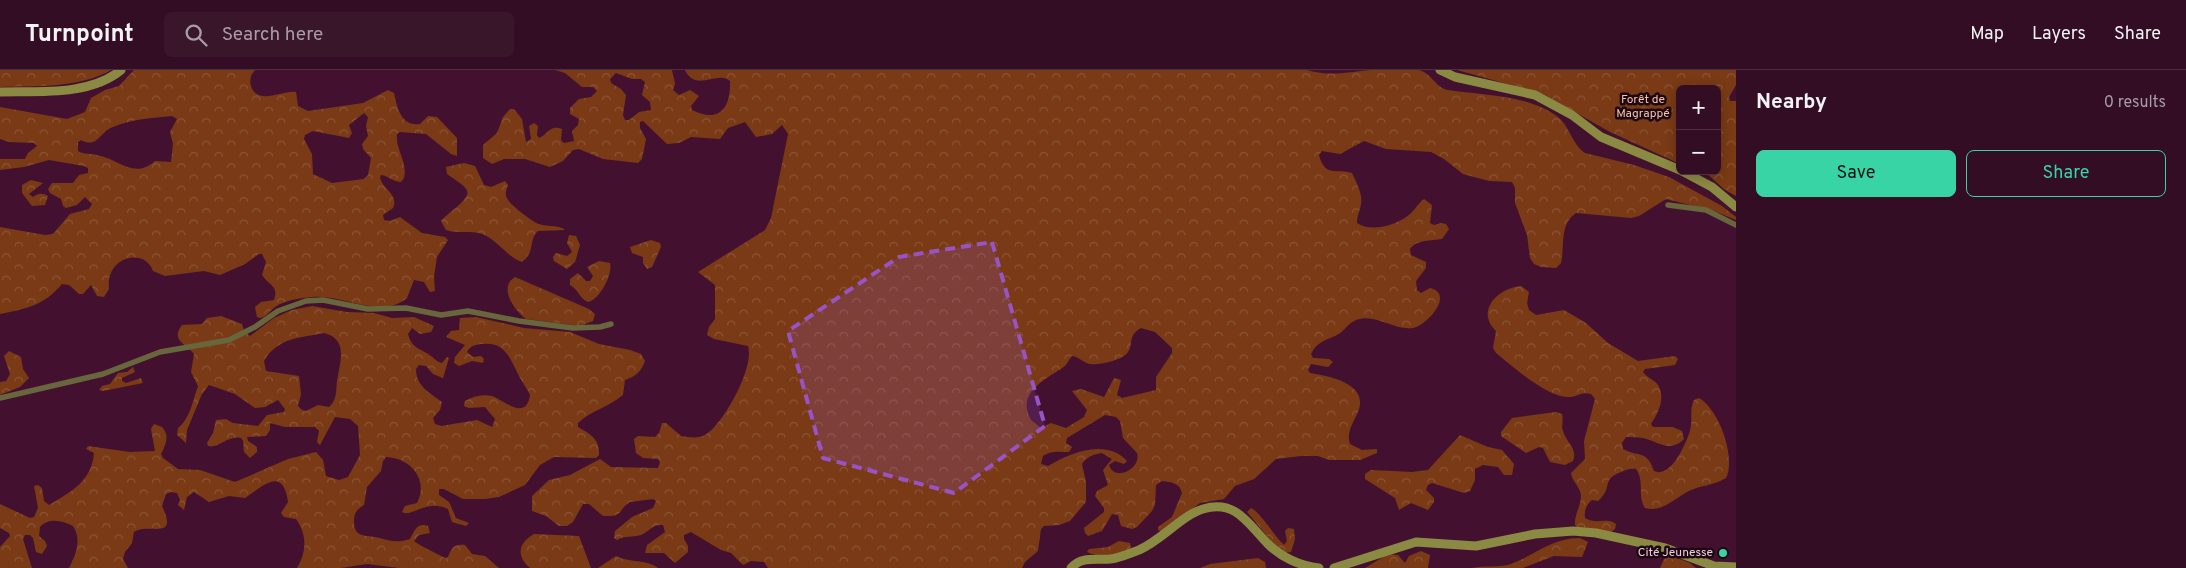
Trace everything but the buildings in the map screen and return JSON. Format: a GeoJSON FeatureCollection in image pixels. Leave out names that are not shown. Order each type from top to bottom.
{"type":"FeatureCollection","features":[{"type":"Feature","properties":{"kind":"street"},"geometry":{"type":"LineString","coordinates":[[0,92],[36,92],[88,86],[100,83],[121,70]]}},
{"type":"Feature","properties":{"kind":"street"},"geometry":{"type":"LineString","coordinates":[[1440,70],[1456,77],[1534,95],[1572,115],[1601,136],[1676,169]]}},
{"type":"Feature","properties":{"kind":"street"},"geometry":{"type":"LineString","coordinates":[[1689,175],[1715,189],[1736,207]]}},
{"type":"Feature","properties":{"kind":"street"},"geometry":{"type":"LineString","coordinates":[[1668,205],[1706,210],[1736,225]]}},
{"type":"Feature","properties":{"kind":"street"},"geometry":{"type":"LineString","coordinates":[[0,398],[103,374],[171,349],[229,340],[255,327],[278,311],[306,301],[323,300],[368,309],[406,308],[441,315],[463,310],[573,328],[600,327],[611,324]]}},
{"type":"Feature","properties":{"kind":"street"},"geometry":{"type":"LineString","coordinates":[[1071,568],[1083,560],[1112,558],[1142,548],[1163,537],[1198,511],[1220,506],[1242,514],[1267,542],[1284,556],[1301,564],[1319,568]]}},
{"type":"Feature","properties":{"kind":"street"},"geometry":{"type":"LineString","coordinates":[[1334,568],[1352,564],[1416,542],[1476,546],[1535,534],[1568,531],[1596,533],[1676,551],[1723,568],[1736,567]]}},
{"type":"Feature","properties":{"kind":"highlighted area"},"geometry":{"type":"Polygon","coordinates":[[[992,242],[1045,426],[954,493],[823,458],[788,331],[899,257],[992,242]]]}},
{"type":"Feature","properties":{"kind":"green space"},"geometry":{"type":"Polygon","coordinates":[[[0,70],[111,70],[99,76],[72,83],[0,87],[0,70]]]}},
{"type":"Feature","properties":{"kind":"green space"},"geometry":{"type":"Polygon","coordinates":[[[134,70],[255,70],[251,75],[250,82],[254,92],[259,95],[271,96],[296,92],[298,106],[308,111],[363,103],[388,90],[394,93],[401,115],[408,122],[420,124],[428,116],[437,117],[457,138],[457,156],[451,154],[426,134],[400,132],[397,134],[397,140],[404,166],[404,178],[401,182],[381,175],[380,178],[394,199],[393,208],[383,215],[384,220],[390,221],[400,217],[422,233],[445,237],[448,240],[437,257],[434,277],[435,291],[430,292],[424,282],[414,280],[407,298],[385,307],[361,305],[325,297],[308,297],[283,303],[260,318],[257,317],[255,307],[261,302],[274,300],[275,295],[274,288],[262,275],[266,262],[262,254],[220,275],[204,271],[165,276],[153,271],[149,264],[135,257],[119,262],[113,269],[109,278],[109,289],[104,297],[97,296],[91,285],[83,294],[79,294],[69,285],[62,284],[41,302],[0,314],[0,227],[45,235],[53,234],[70,214],[89,209],[92,204],[85,197],[77,205],[66,208],[63,206],[61,199],[50,193],[48,189],[52,183],[73,183],[79,175],[88,173],[88,168],[84,166],[49,160],[24,167],[0,170],[0,159],[25,159],[28,153],[37,146],[34,143],[9,142],[0,139],[0,107],[67,119],[85,112],[91,98],[105,90],[119,86],[134,70]],[[364,113],[349,125],[352,133],[349,138],[313,131],[305,135],[304,139],[312,154],[313,174],[332,183],[364,179],[368,175],[371,158],[363,149],[362,144],[368,136],[366,126],[368,117],[364,113]],[[172,116],[142,119],[120,124],[108,129],[95,141],[87,142],[81,140],[78,142],[78,151],[105,157],[133,169],[140,169],[155,161],[171,162],[173,144],[170,132],[177,119],[172,116]]]}},
{"type":"Feature","properties":{"kind":"green space"},"geometry":{"type":"Polygon","coordinates":[[[555,70],[672,70],[675,84],[673,90],[679,95],[690,90],[699,96],[691,106],[692,110],[710,115],[722,111],[726,105],[730,81],[725,78],[695,80],[685,70],[1307,70],[1331,74],[1371,70],[1417,70],[1426,73],[1444,89],[1520,100],[1547,110],[1562,121],[1577,145],[1585,153],[1634,165],[1669,177],[1722,206],[1736,217],[1736,220],[1714,211],[1666,199],[1639,216],[1631,218],[1576,213],[1567,223],[1565,229],[1561,263],[1556,268],[1541,267],[1534,264],[1530,258],[1527,235],[1515,203],[1515,188],[1512,182],[1489,181],[1463,174],[1444,159],[1431,152],[1386,149],[1364,141],[1340,154],[1322,151],[1319,155],[1324,167],[1332,171],[1352,173],[1361,196],[1357,223],[1370,227],[1392,224],[1405,218],[1424,199],[1432,205],[1430,223],[1434,225],[1446,224],[1449,229],[1442,239],[1416,243],[1410,249],[1411,255],[1426,262],[1426,268],[1416,281],[1417,290],[1421,293],[1430,288],[1437,291],[1440,296],[1439,303],[1431,316],[1419,326],[1413,328],[1399,327],[1371,319],[1363,318],[1356,320],[1350,323],[1338,335],[1318,345],[1311,354],[1313,358],[1329,359],[1333,362],[1328,367],[1311,364],[1308,370],[1310,373],[1327,376],[1346,383],[1359,395],[1360,404],[1349,432],[1350,444],[1362,450],[1377,449],[1377,453],[1360,460],[1329,460],[1318,456],[1276,459],[1254,479],[1235,486],[1224,499],[1200,503],[1163,532],[1158,530],[1158,527],[1172,517],[1182,493],[1177,485],[1162,481],[1156,485],[1155,505],[1152,511],[1137,527],[1132,529],[1121,526],[1118,515],[1112,514],[1102,531],[1088,536],[1084,528],[1104,512],[1104,508],[1095,496],[1097,491],[1108,485],[1103,470],[1112,459],[1102,453],[1093,455],[1082,464],[1086,482],[1086,502],[1070,521],[1059,525],[1044,526],[1041,529],[1038,551],[1025,562],[1022,568],[768,568],[764,562],[751,561],[743,565],[731,553],[721,550],[691,532],[684,535],[688,552],[675,563],[664,553],[645,553],[647,545],[665,532],[663,525],[654,527],[641,535],[617,540],[614,538],[615,531],[632,517],[653,508],[656,501],[653,499],[630,502],[618,514],[610,516],[603,516],[589,504],[583,504],[573,522],[567,526],[559,526],[546,516],[532,511],[532,496],[549,480],[570,475],[600,459],[611,467],[658,468],[660,462],[658,459],[643,458],[636,453],[634,439],[638,436],[655,437],[659,433],[662,423],[666,423],[681,436],[699,437],[705,435],[720,420],[736,395],[742,381],[747,367],[748,346],[714,339],[707,335],[709,327],[715,319],[715,285],[698,272],[765,230],[771,218],[788,134],[782,125],[772,134],[756,137],[745,122],[728,128],[720,139],[691,137],[679,143],[667,144],[643,121],[640,122],[640,128],[646,139],[642,159],[638,163],[603,159],[579,149],[573,150],[563,161],[550,167],[525,159],[504,159],[492,164],[483,158],[483,145],[497,133],[503,117],[510,109],[514,109],[522,119],[526,142],[531,139],[529,126],[534,123],[538,126],[537,135],[539,138],[552,129],[558,128],[562,129],[561,140],[564,143],[574,141],[572,131],[578,125],[579,119],[570,114],[570,108],[579,99],[591,97],[597,91],[593,87],[582,87],[565,73],[555,70]],[[616,73],[610,79],[611,83],[621,89],[626,95],[623,115],[625,120],[629,120],[639,112],[651,110],[650,102],[642,95],[645,82],[641,79],[632,79],[616,73]],[[1141,328],[1135,332],[1129,350],[1120,358],[1100,364],[1093,364],[1072,356],[1065,366],[1042,381],[1030,394],[1027,402],[1027,410],[1031,420],[1041,428],[1051,423],[1066,428],[1084,417],[1087,410],[1072,391],[1081,389],[1104,397],[1114,378],[1121,380],[1117,395],[1122,398],[1156,390],[1156,377],[1172,353],[1172,348],[1155,332],[1141,328]],[[1105,415],[1067,438],[1066,443],[1072,447],[1069,452],[1046,454],[1043,456],[1041,464],[1048,466],[1067,456],[1099,449],[1109,450],[1127,461],[1124,464],[1115,461],[1109,465],[1117,473],[1127,471],[1136,464],[1137,453],[1123,438],[1120,421],[1116,417],[1105,415]]]}},
{"type":"Feature","properties":{"kind":"green space","name":"Forêt de Magrappé"},"geometry":{"type":"Polygon","coordinates":[[[1457,70],[1736,70],[1736,85],[1729,97],[1730,101],[1736,101],[1736,196],[1725,190],[1708,175],[1721,175],[1721,85],[1676,85],[1676,162],[1610,132],[1543,94],[1457,70]]]}},
{"type":"Feature","properties":{"kind":"green space"},"geometry":{"type":"Polygon","coordinates":[[[464,163],[475,166],[484,185],[491,187],[505,181],[508,185],[507,199],[531,220],[539,224],[560,227],[565,230],[538,231],[533,238],[529,254],[522,262],[482,234],[446,230],[441,221],[463,201],[467,192],[462,185],[447,174],[446,167],[464,163]]]}},
{"type":"Feature","properties":{"kind":"green space"},"geometry":{"type":"Polygon","coordinates":[[[31,180],[43,183],[29,194],[33,197],[40,194],[48,196],[45,205],[32,206],[22,193],[22,185],[31,180]]]}},
{"type":"Feature","properties":{"kind":"green space"},"geometry":{"type":"Polygon","coordinates":[[[569,235],[576,236],[580,245],[575,262],[567,269],[554,261],[553,257],[556,253],[567,256],[572,252],[567,243],[569,235]]]}},
{"type":"Feature","properties":{"kind":"green space"},"geometry":{"type":"Polygon","coordinates":[[[651,240],[660,243],[661,247],[652,267],[647,269],[643,263],[643,257],[632,253],[630,247],[651,240]]]}},
{"type":"Feature","properties":{"kind":"green space"},"geometry":{"type":"Polygon","coordinates":[[[599,261],[610,263],[610,273],[601,291],[593,300],[588,302],[570,285],[570,279],[578,273],[586,281],[590,281],[593,276],[587,267],[599,261]]]}},
{"type":"Feature","properties":{"kind":"green space"},"geometry":{"type":"Polygon","coordinates":[[[515,277],[589,309],[595,314],[593,321],[580,326],[526,319],[513,304],[508,292],[510,281],[515,277]]]}},
{"type":"Feature","properties":{"kind":"green space"},"geometry":{"type":"Polygon","coordinates":[[[1521,286],[1529,292],[1527,303],[1529,310],[1536,315],[1564,310],[1586,323],[1608,343],[1638,361],[1675,356],[1678,359],[1675,365],[1645,369],[1643,372],[1657,383],[1661,395],[1658,410],[1651,424],[1653,427],[1673,427],[1682,431],[1684,439],[1679,443],[1669,446],[1643,438],[1626,437],[1622,443],[1623,449],[1645,457],[1654,471],[1666,470],[1677,458],[1685,443],[1691,427],[1691,411],[1694,400],[1699,398],[1707,404],[1724,435],[1729,459],[1729,470],[1726,478],[1717,483],[1692,490],[1662,507],[1651,509],[1645,508],[1641,499],[1640,478],[1636,469],[1626,470],[1611,478],[1603,496],[1598,501],[1592,500],[1585,510],[1585,518],[1593,521],[1612,522],[1616,524],[1615,529],[1611,532],[1578,528],[1575,525],[1575,521],[1581,493],[1571,473],[1585,459],[1584,441],[1595,399],[1588,393],[1569,397],[1551,392],[1521,373],[1496,353],[1493,348],[1496,331],[1490,323],[1488,316],[1489,308],[1497,296],[1504,291],[1521,286]]]}},
{"type":"Feature","properties":{"kind":"green space"},"geometry":{"type":"Polygon","coordinates":[[[312,306],[347,312],[374,313],[392,318],[414,317],[434,326],[431,332],[420,334],[412,328],[408,334],[412,343],[417,348],[437,361],[442,363],[447,357],[449,358],[443,378],[433,374],[426,366],[419,365],[416,369],[418,380],[421,384],[428,392],[442,402],[440,410],[433,418],[435,424],[441,426],[477,420],[492,427],[495,419],[485,407],[469,408],[464,406],[465,401],[478,396],[488,395],[519,408],[524,407],[528,403],[530,395],[502,348],[490,344],[478,344],[467,352],[473,357],[481,356],[484,359],[483,363],[472,361],[459,366],[454,363],[455,357],[465,345],[446,337],[451,331],[459,330],[460,318],[476,317],[524,328],[570,332],[599,344],[641,354],[645,361],[638,373],[625,380],[623,395],[578,423],[578,427],[596,441],[599,455],[596,458],[554,457],[540,465],[525,485],[499,497],[463,499],[444,489],[439,489],[439,495],[449,502],[456,518],[469,523],[466,526],[452,522],[448,509],[440,506],[426,507],[410,513],[402,512],[405,506],[417,503],[421,486],[419,479],[410,466],[403,461],[386,457],[383,461],[381,471],[367,487],[364,505],[355,513],[354,526],[357,533],[392,541],[401,541],[410,539],[419,526],[424,525],[428,526],[430,533],[419,535],[414,541],[420,545],[445,558],[448,557],[455,546],[465,545],[472,554],[485,556],[499,568],[399,568],[367,564],[341,568],[297,568],[303,556],[304,537],[296,519],[284,517],[281,513],[288,502],[281,484],[276,481],[264,485],[245,498],[229,496],[209,502],[194,492],[187,497],[184,510],[178,505],[180,500],[177,493],[171,492],[166,494],[162,506],[167,524],[160,529],[140,529],[134,532],[132,543],[125,552],[123,559],[128,568],[69,568],[78,542],[76,531],[73,526],[52,521],[40,527],[39,536],[45,541],[47,546],[42,554],[36,552],[33,538],[30,535],[25,535],[23,539],[32,568],[0,568],[0,547],[10,536],[9,533],[0,528],[0,504],[30,518],[34,517],[38,508],[34,486],[38,485],[42,488],[44,501],[49,505],[79,485],[85,478],[92,463],[94,453],[86,449],[88,446],[130,452],[155,451],[151,429],[154,424],[162,427],[167,437],[161,454],[163,458],[178,469],[200,470],[235,482],[288,459],[316,452],[323,460],[326,476],[339,480],[348,477],[360,455],[358,426],[350,419],[335,417],[320,445],[317,442],[319,431],[315,427],[285,427],[270,423],[270,430],[266,436],[247,437],[248,441],[257,447],[257,452],[250,458],[244,452],[241,438],[231,438],[216,446],[208,446],[207,443],[213,433],[216,420],[226,419],[233,423],[258,426],[267,415],[284,412],[285,409],[278,400],[265,407],[255,408],[235,394],[209,385],[202,394],[187,430],[186,443],[177,435],[178,428],[185,420],[193,403],[198,386],[191,372],[194,354],[178,338],[182,325],[202,324],[207,318],[221,316],[242,324],[244,331],[250,336],[274,318],[292,310],[312,306]],[[324,333],[290,340],[276,347],[264,361],[266,371],[299,376],[301,394],[298,406],[302,410],[306,411],[318,405],[329,407],[335,398],[341,352],[337,340],[324,333]]]}},
{"type":"Feature","properties":{"kind":"green space"},"geometry":{"type":"Polygon","coordinates":[[[9,351],[21,357],[23,369],[29,378],[20,387],[0,395],[0,382],[6,381],[10,374],[4,356],[9,351]]]}},
{"type":"Feature","properties":{"kind":"green space"},"geometry":{"type":"Polygon","coordinates":[[[133,367],[135,372],[122,378],[122,381],[126,383],[141,378],[143,383],[103,391],[99,390],[102,386],[110,384],[118,373],[127,372],[133,367]]]}},
{"type":"Feature","properties":{"kind":"green space"},"geometry":{"type":"Polygon","coordinates":[[[1556,412],[1562,414],[1564,435],[1574,453],[1573,461],[1565,465],[1550,462],[1543,448],[1539,447],[1526,453],[1501,436],[1501,432],[1512,418],[1556,412]]]}},
{"type":"Feature","properties":{"kind":"green space"},"geometry":{"type":"Polygon","coordinates":[[[1460,435],[1488,447],[1502,450],[1514,464],[1512,475],[1504,475],[1498,467],[1483,465],[1475,469],[1475,480],[1470,491],[1464,493],[1432,483],[1428,485],[1426,490],[1434,498],[1434,502],[1428,510],[1411,503],[1399,510],[1395,498],[1365,479],[1365,474],[1371,470],[1412,472],[1428,470],[1460,435]]]}},
{"type":"Feature","properties":{"kind":"green space"},"geometry":{"type":"Polygon","coordinates":[[[1251,508],[1284,545],[1287,541],[1285,531],[1288,528],[1294,529],[1295,539],[1291,552],[1284,553],[1275,546],[1247,512],[1251,508]]]}},
{"type":"Feature","properties":{"kind":"green space"},"geometry":{"type":"Polygon","coordinates":[[[534,534],[579,536],[591,568],[530,568],[522,559],[521,550],[525,541],[534,534]]]}},
{"type":"Feature","properties":{"kind":"green space"},"geometry":{"type":"Polygon","coordinates":[[[1580,538],[1588,542],[1582,557],[1554,556],[1523,568],[1472,568],[1511,564],[1552,544],[1580,538]]]}},
{"type":"Feature","properties":{"kind":"green space"},"geometry":{"type":"Polygon","coordinates":[[[1119,541],[1130,543],[1131,548],[1110,556],[1087,552],[1089,549],[1108,547],[1119,541]]]}},
{"type":"Feature","properties":{"kind":"green space"},"geometry":{"type":"Polygon","coordinates":[[[1421,551],[1430,555],[1428,568],[1365,568],[1388,554],[1398,555],[1405,563],[1409,556],[1421,551]]]}},
{"type":"Feature","properties":{"kind":"green space"},"geometry":{"type":"Polygon","coordinates":[[[616,556],[626,560],[649,563],[658,568],[598,568],[616,556]]]}},
{"type":"Feature","properties":{"kind":"green space"},"geometry":{"type":"Polygon","coordinates":[[[1672,556],[1690,563],[1696,568],[1660,568],[1665,557],[1672,556]]]}},
{"type":"Feature","properties":{"kind":"green space"},"geometry":{"type":"Polygon","coordinates":[[[1258,558],[1265,562],[1266,568],[1200,568],[1210,564],[1258,558]]]}},
{"type":"Feature","properties":{"kind":"place","name":"Cité Jeunesse"},"geometry":{"type":"Point","coordinates":[1723,553]}}]}
